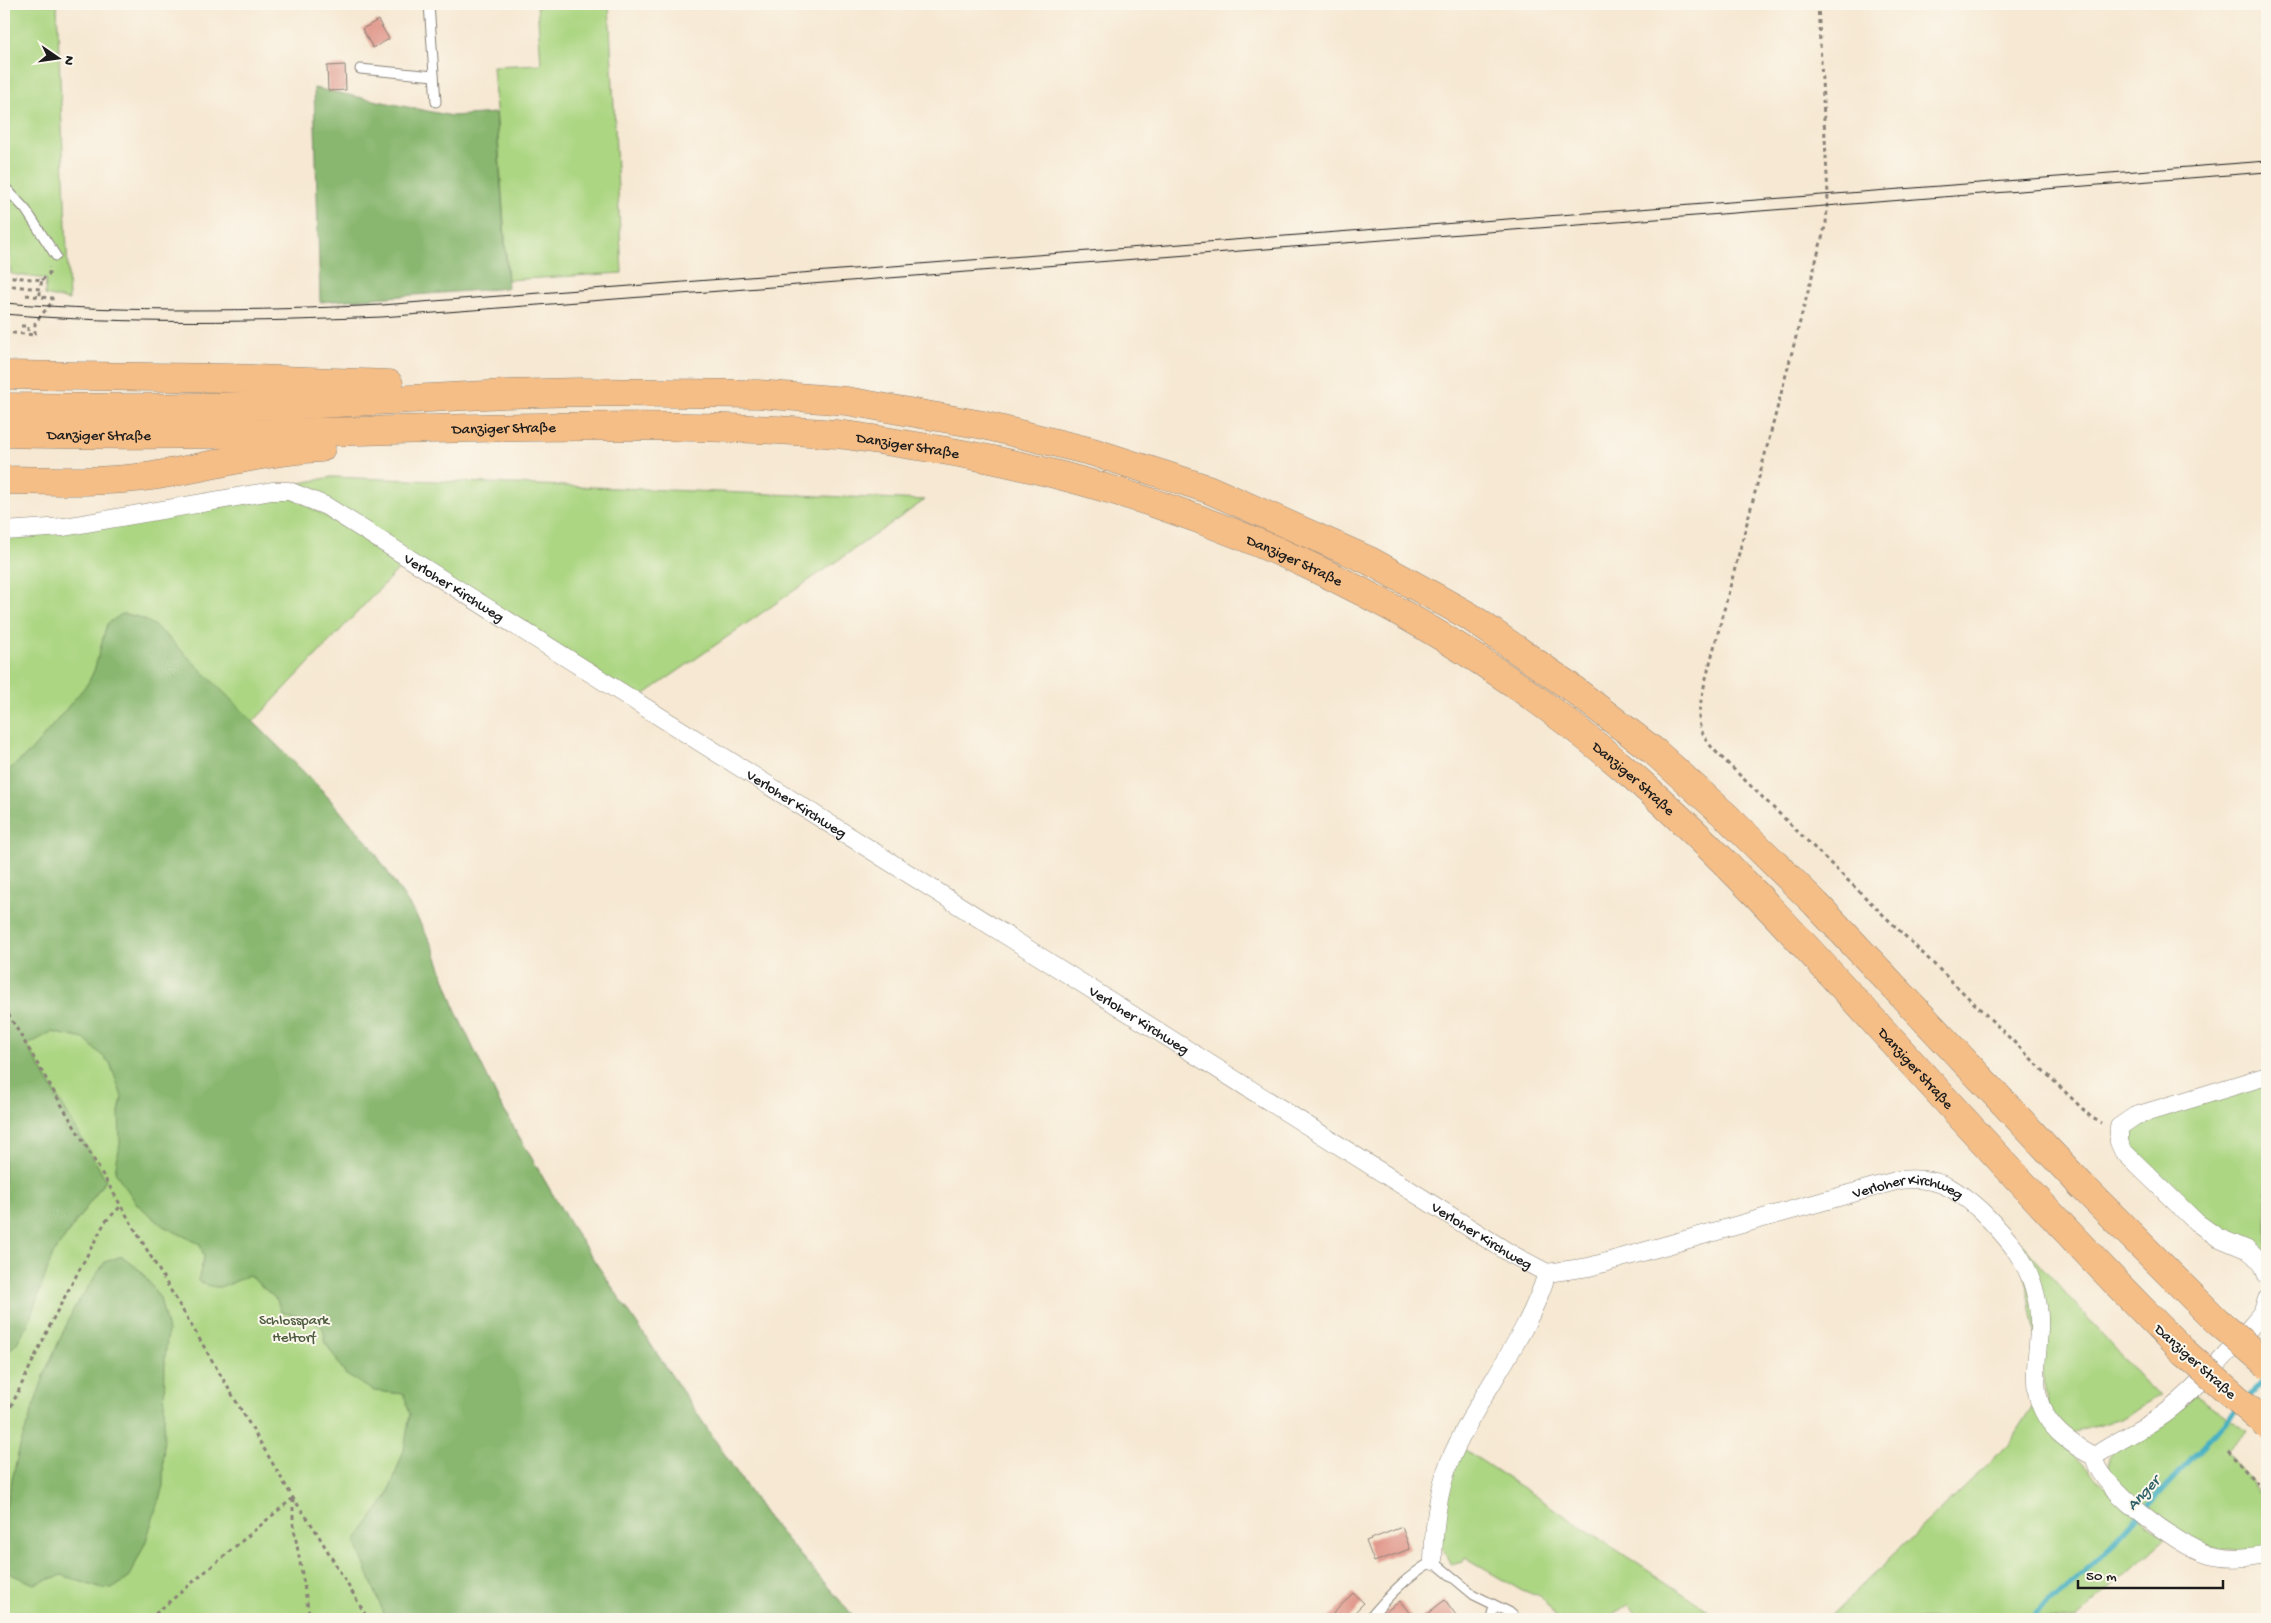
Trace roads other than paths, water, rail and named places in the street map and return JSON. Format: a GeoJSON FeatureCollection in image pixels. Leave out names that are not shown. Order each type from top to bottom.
{"type":"FeatureCollection","features":[{"type":"Feature","properties":{"kind":"highway"},"geometry":{"type":"LineString","coordinates":[[4,375],[230,378],[377,384],[486,382],[505,394]]}},
{"type":"Feature","properties":{"kind":"highway","name":"Danziger Straße"},"geometry":{"type":"LineString","coordinates":[[4,407],[141,408],[298,405],[579,392],[758,394],[847,401],[983,424],[1093,452],[1208,489],[1370,561],[1469,616],[1570,686],[1655,752],[1734,823],[1816,904],[2083,1187],[2217,1321],[2267,1364]]}},
{"type":"Feature","properties":{"kind":"highway","name":"Danziger Straße"},"geometry":{"type":"LineString","coordinates":[[4,432],[140,436],[683,426],[842,434],[980,456],[1079,480],[1185,513],[1265,544],[1360,590],[1453,645],[1546,705],[1632,775],[1695,833],[1780,918],[2050,1215],[2183,1352],[2267,1425]]}},
{"type":"Feature","properties":{"kind":"highway"},"geometry":{"type":"LineString","coordinates":[[4,480],[87,482],[151,476],[296,450],[372,445],[399,430]]}},
{"type":"Feature","properties":{"kind":"street","name":"Verloher Kirchweg"},"geometry":{"type":"LineString","coordinates":[[4,532],[64,527],[272,491],[289,492],[326,506],[1502,1249],[1547,1273],[1589,1267],[1899,1180],[1934,1180],[1955,1189],[2005,1234],[2020,1254],[2028,1270],[2037,1298],[2039,1316],[2035,1379],[2039,1401],[2048,1421],[2059,1432],[2087,1453],[2095,1456]]}},
{"type":"Feature","properties":{"kind":"street"},"geometry":{"type":"LineString","coordinates":[[2267,1076],[2135,1116],[2120,1127],[2119,1142],[2123,1151],[2196,1222],[2217,1236],[2248,1250],[2263,1265],[2267,1276]]}},
{"type":"Feature","properties":{"kind":"street","name":"Verloher Kirchweg"},"geometry":{"type":"LineString","coordinates":[[1432,1561],[1435,1521],[1440,1492],[1449,1463],[1472,1416],[1528,1322],[1547,1273]]}},
{"type":"Feature","properties":{"kind":"street"},"geometry":{"type":"LineString","coordinates":[[2267,1299],[2262,1314],[2192,1390],[2148,1425],[2116,1441],[2095,1456],[2097,1469],[2126,1499],[2175,1539],[2207,1554],[2236,1559],[2267,1554]]}},
{"type":"Feature","properties":{"kind":"lane"},"geometry":{"type":"LineString","coordinates":[[429,4],[436,102]]}},
{"type":"Feature","properties":{"kind":"lane"},"geometry":{"type":"LineString","coordinates":[[360,69],[434,76]]}},
{"type":"Feature","properties":{"kind":"lane"},"geometry":{"type":"LineString","coordinates":[[4,186],[26,210],[56,256]]}},
{"type":"Feature","properties":{"kind":"lane"},"geometry":{"type":"LineString","coordinates":[[1369,1619],[1391,1592],[1432,1561],[1474,1595],[1509,1612],[1517,1619]]}},
{"type":"Feature","properties":{"kind":"lane"},"geometry":{"type":"LineString","coordinates":[[1491,1619],[1494,1605]]}},
{"type":"Feature","properties":{"kind":"waterway","name":"Anger"},"geometry":{"type":"LineString","coordinates":[[2247,1398],[2267,1376]]}},
{"type":"Feature","properties":{"kind":"waterway","name":"Anger"},"geometry":{"type":"LineString","coordinates":[[2031,1619],[2102,1556],[2238,1408]]}},
{"type":"Feature","properties":{"kind":"tram line"},"geometry":{"type":"LineString","coordinates":[[4,303],[145,310],[287,309],[382,305],[2267,161]]}},
{"type":"Feature","properties":{"kind":"tram line"},"geometry":{"type":"LineString","coordinates":[[4,314],[99,320],[193,322],[382,317],[2267,172]]}},
{"type":"Feature","properties":{"kind":"park label","name":"Schlosspark Heltorf"},"geometry":{"type":"Point","coordinates":[294,1328]}}]}
